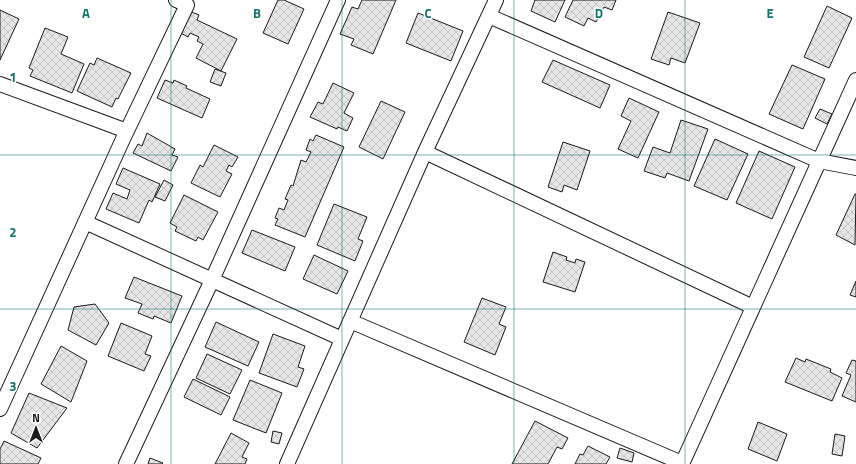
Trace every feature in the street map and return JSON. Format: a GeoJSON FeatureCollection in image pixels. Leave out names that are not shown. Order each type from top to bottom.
{"type":"FeatureCollection","features":[{"type":"Feature","properties":{"kind":"street"},"geometry":{"type":"LineString","coordinates":[[126,464],[212,280],[338,0]]}},
{"type":"Feature","properties":{"kind":"street"},"geometry":{"type":"LineString","coordinates":[[290,463],[342,339],[425,152],[496,0]]}},
{"type":"Feature","properties":{"kind":"street"},"geometry":{"type":"LineString","coordinates":[[0,409],[184,2]]}},
{"type":"Feature","properties":{"kind":"street"},"geometry":{"type":"LineString","coordinates":[[489,16],[819,161],[856,168]]}},
{"type":"Feature","properties":{"kind":"street"},"geometry":{"type":"LineString","coordinates":[[350,321],[682,464],[856,80]]}},
{"type":"Feature","properties":{"kind":"street"},"geometry":{"type":"LineString","coordinates":[[0,84],[125,135]]}},
{"type":"Feature","properties":{"kind":"street"},"geometry":{"type":"LineString","coordinates":[[0,92],[125,135]]}},
{"type":"Feature","properties":{"kind":"street"},"geometry":{"type":"LineString","coordinates":[[425,152],[753,307]]}},
{"type":"Feature","properties":{"kind":"street"},"geometry":{"type":"LineString","coordinates":[[85,222],[342,339]]}},
{"type":"Feature","properties":{"kind":"building"},"geometry":{"type":"Polygon","coordinates":[[[278,0],[284,0],[304,9],[288,44],[263,33],[278,0]]]}},
{"type":"Feature","properties":{"kind":"building"},"geometry":{"type":"Polygon","coordinates":[[[362,0],[396,0],[373,54],[351,45],[354,39],[340,34],[352,7],[358,9],[362,0]]]}},
{"type":"Feature","properties":{"kind":"building"},"geometry":{"type":"Polygon","coordinates":[[[535,0],[565,0],[555,22],[531,11],[535,0]]]}},
{"type":"Feature","properties":{"kind":"building"},"geometry":{"type":"Polygon","coordinates":[[[573,0],[616,0],[612,10],[604,7],[596,22],[588,18],[584,26],[565,17],[573,0]]]}},
{"type":"Feature","properties":{"kind":"building"},"geometry":{"type":"Polygon","coordinates":[[[827,6],[852,18],[829,68],[804,57],[827,6]]]}},
{"type":"Feature","properties":{"kind":"building"},"geometry":{"type":"Polygon","coordinates":[[[0,10],[19,19],[0,60],[0,10]]]}},
{"type":"Feature","properties":{"kind":"building"},"geometry":{"type":"Polygon","coordinates":[[[189,11],[199,15],[197,20],[237,39],[221,71],[196,58],[203,44],[197,41],[199,37],[190,33],[188,37],[179,32],[189,11]]]}},
{"type":"Feature","properties":{"kind":"building"},"geometry":{"type":"Polygon","coordinates":[[[668,12],[700,23],[685,63],[671,58],[669,65],[651,59],[668,12]]]}},
{"type":"Feature","properties":{"kind":"building"},"geometry":{"type":"Polygon","coordinates":[[[418,13],[463,31],[451,61],[406,43],[418,13]]]}},
{"type":"Feature","properties":{"kind":"building"},"geometry":{"type":"Polygon","coordinates":[[[45,28],[68,37],[61,54],[84,64],[72,93],[30,76],[33,70],[29,68],[45,28]]]}},
{"type":"Feature","properties":{"kind":"building"},"geometry":{"type":"Polygon","coordinates":[[[97,58],[131,73],[118,99],[116,98],[112,107],[77,91],[90,63],[94,65],[97,58]]]}},
{"type":"Feature","properties":{"kind":"building"},"geometry":{"type":"Polygon","coordinates":[[[553,60],[610,85],[600,108],[542,82],[553,60]]]}},
{"type":"Feature","properties":{"kind":"building"},"geometry":{"type":"Polygon","coordinates":[[[792,65],[825,79],[803,129],[769,114],[792,65]]]}},
{"type":"Feature","properties":{"kind":"building"},"geometry":{"type":"Polygon","coordinates":[[[215,69],[226,73],[221,86],[210,82],[215,69]]]}},
{"type":"Feature","properties":{"kind":"building"},"geometry":{"type":"Polygon","coordinates":[[[165,80],[173,83],[174,80],[187,86],[186,88],[210,99],[202,118],[157,98],[165,80]]]}},
{"type":"Feature","properties":{"kind":"building"},"geometry":{"type":"Polygon","coordinates":[[[333,83],[354,93],[344,113],[353,118],[347,131],[338,127],[337,129],[310,117],[318,102],[323,104],[333,83]]]}},
{"type":"Feature","properties":{"kind":"building"},"geometry":{"type":"Polygon","coordinates":[[[629,98],[659,112],[638,158],[618,149],[631,121],[621,116],[629,98]]]}},
{"type":"Feature","properties":{"kind":"building"},"geometry":{"type":"Polygon","coordinates":[[[381,101],[405,112],[383,159],[359,147],[381,101]]]}},
{"type":"Feature","properties":{"kind":"building"},"geometry":{"type":"Polygon","coordinates":[[[820,109],[832,114],[827,124],[815,118],[820,109]]]}},
{"type":"Feature","properties":{"kind":"building"},"geometry":{"type":"Polygon","coordinates":[[[681,120],[708,129],[689,181],[667,173],[665,178],[644,171],[653,147],[670,153],[681,120]]]}},
{"type":"Feature","properties":{"kind":"building"},"geometry":{"type":"Polygon","coordinates":[[[147,133],[175,149],[172,155],[178,157],[171,171],[133,153],[138,144],[142,146],[147,133]]]}},
{"type":"Feature","properties":{"kind":"building"},"geometry":{"type":"Polygon","coordinates":[[[316,135],[344,147],[305,237],[275,225],[278,219],[275,218],[279,208],[284,210],[288,200],[285,199],[291,185],[293,186],[301,160],[306,162],[311,152],[306,150],[310,139],[313,141],[316,135]]]}},
{"type":"Feature","properties":{"kind":"building"},"geometry":{"type":"Polygon","coordinates":[[[715,139],[748,154],[727,200],[694,186],[715,139]]]}},
{"type":"Feature","properties":{"kind":"building"},"geometry":{"type":"Polygon","coordinates":[[[563,142],[590,151],[577,190],[564,185],[562,192],[548,187],[563,142]]]}},
{"type":"Feature","properties":{"kind":"building"},"geometry":{"type":"Polygon","coordinates":[[[214,145],[238,157],[232,167],[229,165],[226,171],[232,174],[220,197],[191,183],[200,165],[203,167],[214,145]]]}},
{"type":"Feature","properties":{"kind":"building"},"geometry":{"type":"Polygon","coordinates":[[[759,151],[795,167],[772,219],[736,203],[759,151]]]}},
{"type":"Feature","properties":{"kind":"building"},"geometry":{"type":"Polygon","coordinates":[[[123,168],[160,184],[152,202],[149,200],[139,223],[106,209],[113,193],[127,199],[130,190],[116,184],[123,168]]]}},
{"type":"Feature","properties":{"kind":"building"},"geometry":{"type":"Polygon","coordinates":[[[164,180],[173,185],[165,201],[155,197],[164,180]]]}},
{"type":"Feature","properties":{"kind":"building"},"geometry":{"type":"Polygon","coordinates":[[[856,194],[855,245],[836,235],[856,194]]]}},
{"type":"Feature","properties":{"kind":"building"},"geometry":{"type":"Polygon","coordinates":[[[184,195],[218,212],[203,240],[198,237],[196,241],[175,231],[177,227],[170,223],[184,195]]]}},
{"type":"Feature","properties":{"kind":"building"},"geometry":{"type":"Polygon","coordinates":[[[334,204],[367,217],[358,239],[363,241],[355,261],[317,245],[334,204]]]}},
{"type":"Feature","properties":{"kind":"building"},"geometry":{"type":"Polygon","coordinates":[[[252,230],[295,247],[285,271],[242,253],[252,230]]]}},
{"type":"Feature","properties":{"kind":"building"},"geometry":{"type":"Polygon","coordinates":[[[553,252],[567,257],[566,260],[575,263],[576,259],[585,262],[575,292],[543,282],[553,252]]]}},
{"type":"Feature","properties":{"kind":"building"},"geometry":{"type":"Polygon","coordinates":[[[314,255],[348,271],[337,294],[303,279],[314,255]]]}},
{"type":"Feature","properties":{"kind":"building"},"geometry":{"type":"Polygon","coordinates":[[[134,277],[182,296],[171,323],[154,316],[153,319],[138,313],[142,304],[125,298],[134,277]]]}},
{"type":"Feature","properties":{"kind":"building"},"geometry":{"type":"Polygon","coordinates":[[[856,281],[856,297],[850,295],[856,281]]]}},
{"type":"Feature","properties":{"kind":"building"},"geometry":{"type":"Polygon","coordinates":[[[482,298],[506,307],[499,324],[506,327],[495,355],[464,342],[482,298]]]}},
{"type":"Feature","properties":{"kind":"building"},"geometry":{"type":"Polygon","coordinates":[[[95,304],[109,323],[96,345],[68,330],[74,307],[95,304]]]}},
{"type":"Feature","properties":{"kind":"building"},"geometry":{"type":"Polygon","coordinates":[[[216,322],[259,342],[248,366],[205,347],[216,322]]]}},
{"type":"Feature","properties":{"kind":"building"},"geometry":{"type":"Polygon","coordinates":[[[121,323],[152,336],[145,354],[151,356],[144,371],[108,356],[121,323]]]}},
{"type":"Feature","properties":{"kind":"building"},"geometry":{"type":"Polygon","coordinates":[[[273,334],[305,346],[298,367],[304,369],[297,387],[259,373],[273,334]]]}},
{"type":"Feature","properties":{"kind":"building"},"geometry":{"type":"Polygon","coordinates":[[[61,346],[87,361],[71,402],[41,384],[61,346]]]}},
{"type":"Feature","properties":{"kind":"building"},"geometry":{"type":"Polygon","coordinates":[[[207,354],[242,370],[230,394],[196,378],[207,354]]]}},
{"type":"Feature","properties":{"kind":"building"},"geometry":{"type":"Polygon","coordinates":[[[796,358],[805,362],[806,359],[831,369],[830,372],[842,378],[832,401],[785,382],[796,358]]]}},
{"type":"Feature","properties":{"kind":"building"},"geometry":{"type":"Polygon","coordinates":[[[852,360],[856,361],[856,402],[842,396],[851,375],[846,373],[852,360]]]}},
{"type":"Feature","properties":{"kind":"building"},"geometry":{"type":"Polygon","coordinates":[[[193,379],[230,397],[221,415],[184,397],[193,379]]]}},
{"type":"Feature","properties":{"kind":"building"},"geometry":{"type":"Polygon","coordinates":[[[250,380],[282,393],[266,433],[233,420],[250,380]]]}},
{"type":"Feature","properties":{"kind":"building"},"geometry":{"type":"Polygon","coordinates":[[[29,393],[67,408],[37,448],[11,433],[29,393]]]}},
{"type":"Feature","properties":{"kind":"building"},"geometry":{"type":"Polygon","coordinates":[[[535,421],[568,438],[562,449],[557,447],[548,464],[512,464],[535,421]]]}},
{"type":"Feature","properties":{"kind":"building"},"geometry":{"type":"Polygon","coordinates":[[[758,422],[787,434],[777,461],[748,449],[758,422]]]}},
{"type":"Feature","properties":{"kind":"building"},"geometry":{"type":"Polygon","coordinates":[[[273,431],[282,433],[279,444],[271,442],[273,431]]]}},
{"type":"Feature","properties":{"kind":"building"},"geometry":{"type":"Polygon","coordinates":[[[231,433],[249,443],[242,457],[247,459],[245,464],[215,464],[231,433]]]}},
{"type":"Feature","properties":{"kind":"building"},"geometry":{"type":"Polygon","coordinates":[[[835,434],[845,436],[842,456],[832,454],[835,434]]]}},
{"type":"Feature","properties":{"kind":"building"},"geometry":{"type":"Polygon","coordinates":[[[4,441],[41,458],[38,464],[0,464],[0,449],[4,441]]]}},
{"type":"Feature","properties":{"kind":"building"},"geometry":{"type":"Polygon","coordinates":[[[588,446],[610,457],[606,464],[575,464],[580,454],[583,455],[588,446]]]}},
{"type":"Feature","properties":{"kind":"building"},"geometry":{"type":"Polygon","coordinates":[[[620,448],[634,453],[632,462],[617,458],[620,448]]]}},
{"type":"Feature","properties":{"kind":"building"},"geometry":{"type":"Polygon","coordinates":[[[150,458],[163,463],[148,464],[150,458]]]}}]}
